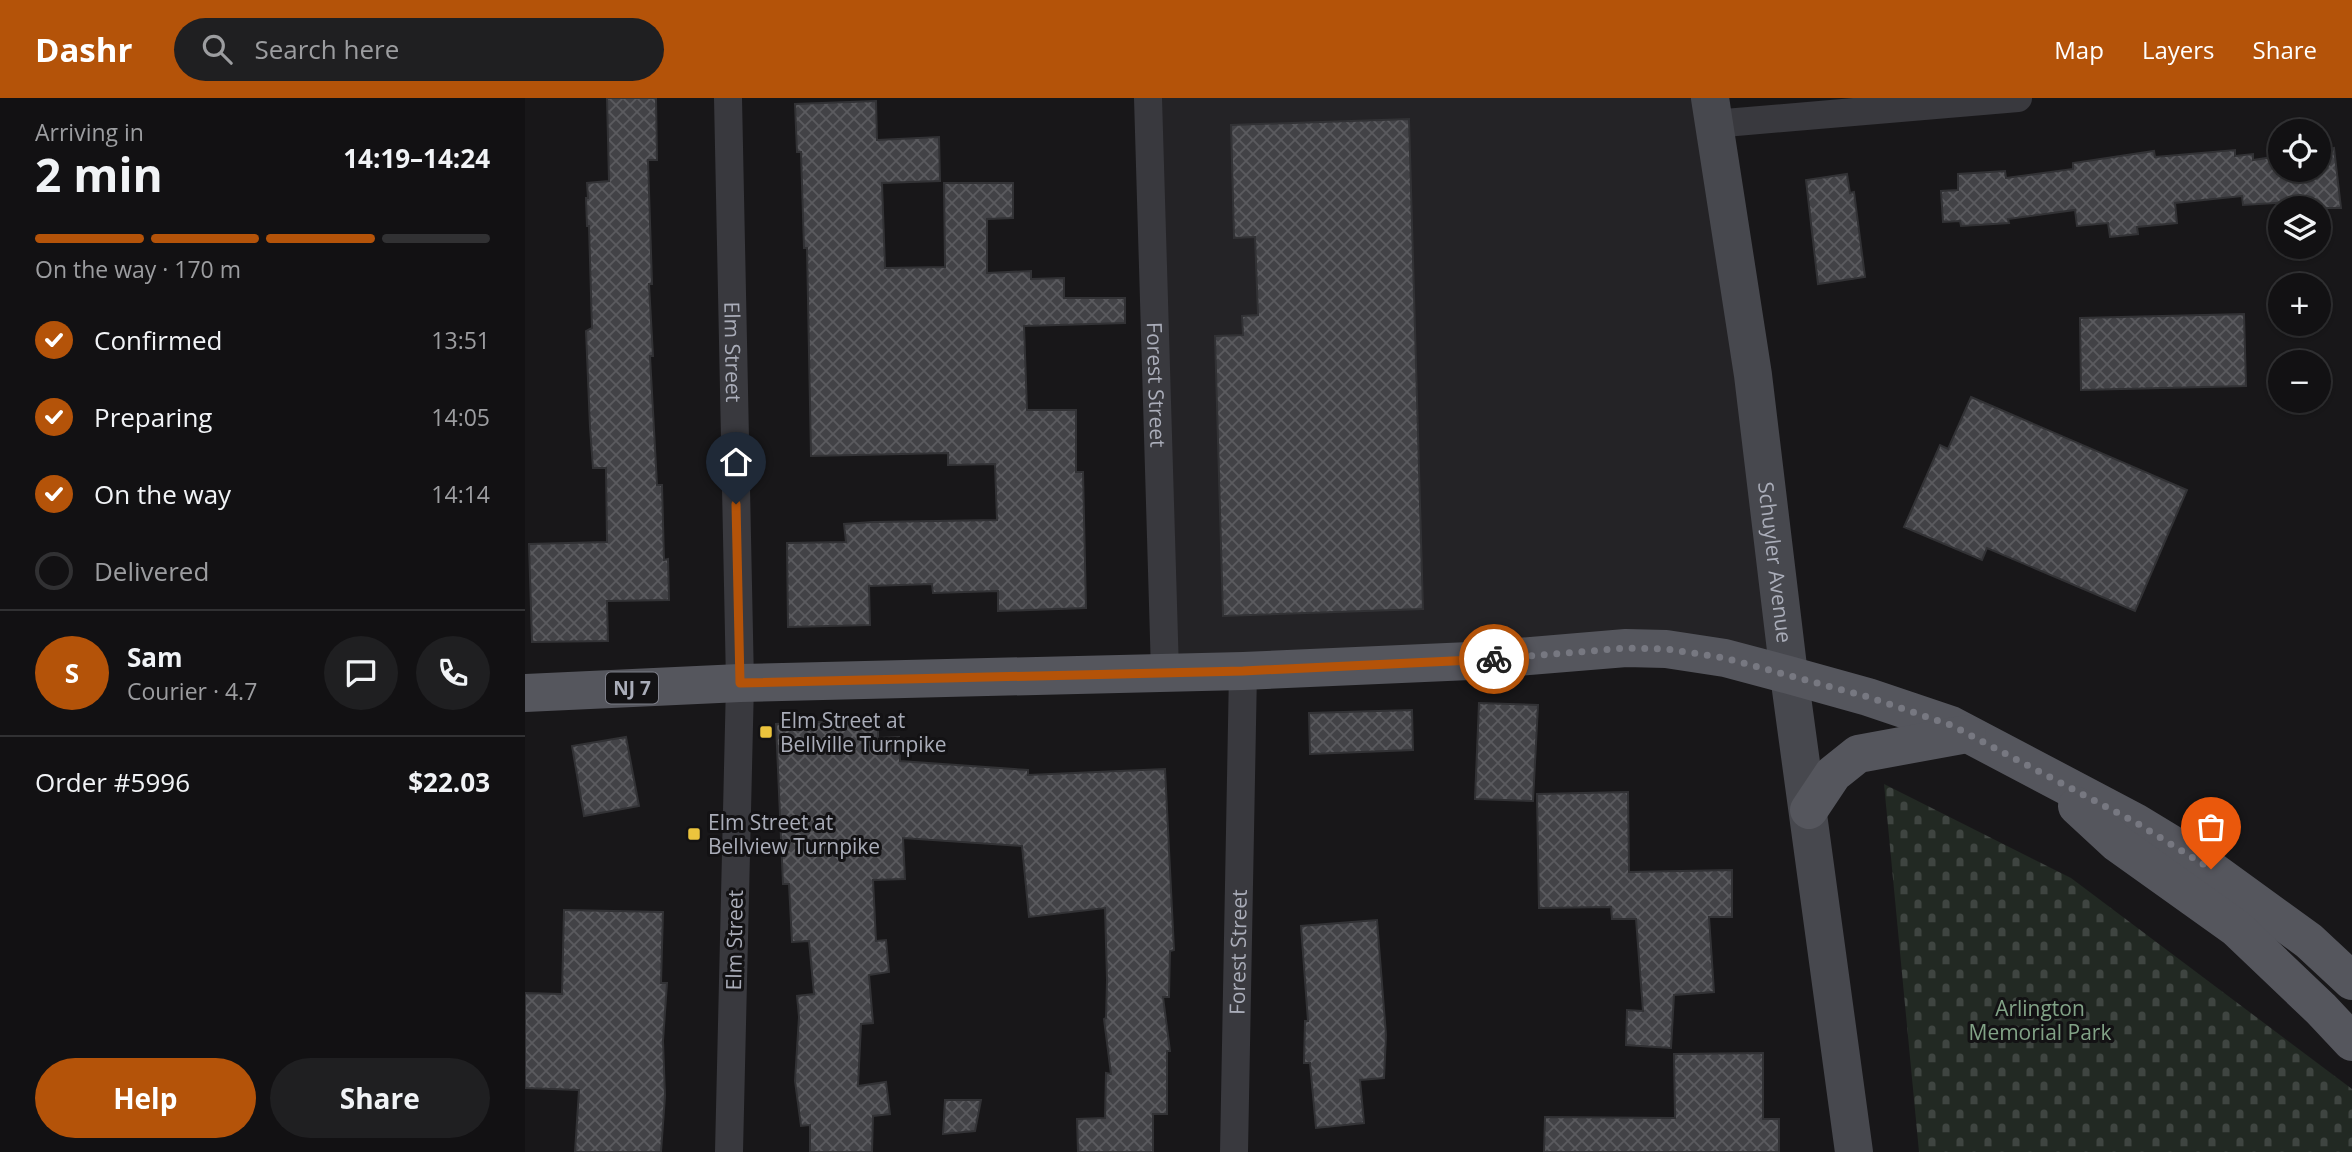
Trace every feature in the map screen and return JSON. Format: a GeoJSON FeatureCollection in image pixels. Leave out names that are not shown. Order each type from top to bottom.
{"type":"FeatureCollection","features":[{"type":"Feature","properties":{"kind":"main road","name":"NJ 7"},"geometry":{"type":"LineString","coordinates":[[525,693],[740,683],[1243,671],[1470,661],[1626,648],[1667,649],[1725,658],[1868,697],[1951,725],[2135,822],[2226,878],[2309,941],[2352,981]]}},
{"type":"Feature","properties":{"kind":"main road"},"geometry":{"type":"LineString","coordinates":[[1809,810],[1833,774],[1858,754],[1967,734]]}},
{"type":"Feature","properties":{"kind":"main road","name":"NJ 7"},"geometry":{"type":"LineString","coordinates":[[2040,771],[2117,843],[2236,928],[2352,1042]]}},
{"type":"Feature","properties":{"kind":"street","name":"Elm Street"},"geometry":{"type":"LineString","coordinates":[[728,98],[740,683],[729,1152]]}},
{"type":"Feature","properties":{"kind":"street","name":"Forest Street"},"geometry":{"type":"LineString","coordinates":[[1148,98],[1165,672]]}},
{"type":"Feature","properties":{"kind":"street"},"geometry":{"type":"LineString","coordinates":[[1711,111],[2018,98]]}},
{"type":"Feature","properties":{"kind":"street","name":"Schuyler Avenue"},"geometry":{"type":"LineString","coordinates":[[1711,111],[1753,375],[1789,675],[1854,1152]]}},
{"type":"Feature","properties":{"kind":"street","name":"Forest Street"},"geometry":{"type":"LineString","coordinates":[[1234,1152],[1243,671]]}},
{"type":"Feature","properties":{"kind":"shaded area"},"geometry":{"type":"Polygon","coordinates":[[[1148,98],[1710,98],[1789,675],[1725,658],[1165,672],[1148,98]]]}},
{"type":"Feature","properties":{"kind":"green space","name":"Arlington Memorial Park"},"geometry":{"type":"Polygon","coordinates":[[[1884,784],[2071,878],[2352,1089],[2352,1152],[1919,1152],[1884,784]]]}},
{"type":"Feature","properties":{"kind":"building"},"geometry":{"type":"Polygon","coordinates":[[[607,98],[656,98],[657,160],[648,160],[652,284],[649,284],[653,356],[650,356],[657,485],[662,485],[664,560],[668,559],[669,600],[607,601],[608,641],[532,642],[529,544],[607,542],[606,468],[593,468],[590,427],[586,331],[592,328],[586,198],[587,183],[609,181],[607,98]]]}},
{"type":"Feature","properties":{"kind":"building"},"geometry":{"type":"Polygon","coordinates":[[[876,101],[877,140],[939,137],[940,181],[882,183],[885,268],[945,267],[944,183],[1013,183],[1013,218],[987,219],[987,273],[1031,271],[1031,279],[1064,278],[1064,298],[1125,298],[1125,323],[1024,326],[1027,410],[1076,410],[1076,472],[1083,472],[1086,608],[998,611],[998,591],[933,593],[932,584],[869,586],[870,625],[788,627],[787,543],[846,542],[844,524],[997,520],[995,464],[948,465],[948,453],[811,456],[807,248],[804,248],[801,152],[797,152],[795,104],[876,101]]]}},
{"type":"Feature","properties":{"kind":"building"},"geometry":{"type":"Polygon","coordinates":[[[1409,119],[1423,609],[1223,616],[1215,336],[1243,335],[1242,316],[1258,315],[1255,237],[1234,238],[1231,125],[1409,119]]]}},
{"type":"Feature","properties":{"kind":"building"},"geometry":{"type":"Polygon","coordinates":[[[2334,148],[2341,208],[2331,208],[2331,196],[2268,196],[2268,203],[2243,205],[2242,196],[2175,203],[2177,223],[2137,227],[2138,234],[2110,237],[2108,223],[2077,226],[2075,210],[2008,219],[2009,223],[1961,226],[1960,221],[1943,222],[1941,191],[1958,190],[1958,174],[2005,171],[2006,178],[2073,169],[2073,163],[2154,151],[2155,157],[2235,150],[2235,156],[2253,154],[2253,160],[2268,158],[2268,182],[2331,182],[2331,149],[2334,148]]]}},
{"type":"Feature","properties":{"kind":"building"},"geometry":{"type":"Polygon","coordinates":[[[1847,174],[1850,193],[1854,192],[1865,277],[1818,284],[1806,180],[1847,174]]]}},
{"type":"Feature","properties":{"kind":"building"},"geometry":{"type":"Polygon","coordinates":[[[2244,314],[2246,386],[2081,390],[2080,318],[2244,314]]]}},
{"type":"Feature","properties":{"kind":"building"},"geometry":{"type":"Polygon","coordinates":[[[1971,397],[2187,490],[2135,611],[1987,548],[1982,560],[1904,527],[1940,445],[1948,449],[1971,397]]]}},
{"type":"Feature","properties":{"kind":"building"},"geometry":{"type":"Polygon","coordinates":[[[1479,703],[1538,705],[1533,801],[1475,799],[1479,703]]]}},
{"type":"Feature","properties":{"kind":"building"},"geometry":{"type":"Polygon","coordinates":[[[1412,710],[1413,750],[1310,754],[1309,713],[1412,710]]]}},
{"type":"Feature","properties":{"kind":"building"},"geometry":{"type":"Polygon","coordinates":[[[878,719],[878,738],[899,737],[900,761],[1028,770],[1028,775],[1165,769],[1174,950],[1170,951],[1169,997],[1163,997],[1170,1051],[1167,1051],[1167,1114],[1153,1114],[1153,1152],[1078,1152],[1077,1119],[1105,1118],[1106,1073],[1111,1074],[1104,1019],[1107,980],[1105,908],[1029,917],[1022,846],[903,838],[905,879],[873,880],[876,941],[886,940],[889,972],[869,975],[873,1023],[861,1024],[858,1086],[886,1082],[890,1114],[873,1116],[872,1152],[810,1152],[810,1125],[801,1126],[795,1081],[799,1017],[797,996],[814,994],[809,941],[792,942],[789,884],[783,884],[776,724],[878,719]]]}},
{"type":"Feature","properties":{"kind":"building"},"geometry":{"type":"Polygon","coordinates":[[[626,737],[639,806],[584,816],[572,746],[626,737]]]}},
{"type":"Feature","properties":{"kind":"building"},"geometry":{"type":"Polygon","coordinates":[[[1628,792],[1629,872],[1732,870],[1732,917],[1709,917],[1714,992],[1674,995],[1671,1048],[1626,1045],[1627,1010],[1643,1011],[1636,919],[1612,919],[1611,907],[1539,908],[1537,794],[1628,792]]]}},
{"type":"Feature","properties":{"kind":"building"},"geometry":{"type":"Polygon","coordinates":[[[564,910],[663,912],[661,983],[667,983],[661,1152],[575,1152],[579,1090],[525,1088],[525,993],[562,994],[564,910]]]}},
{"type":"Feature","properties":{"kind":"building"},"geometry":{"type":"Polygon","coordinates":[[[1377,920],[1386,1035],[1384,1078],[1360,1080],[1364,1123],[1316,1128],[1310,1063],[1304,1063],[1305,1021],[1308,1021],[1301,926],[1377,920]]]}},
{"type":"Feature","properties":{"kind":"building"},"geometry":{"type":"Polygon","coordinates":[[[1763,1053],[1763,1119],[1779,1119],[1779,1152],[1544,1152],[1545,1117],[1675,1118],[1674,1054],[1763,1053]]]}},
{"type":"Feature","properties":{"kind":"building"},"geometry":{"type":"Polygon","coordinates":[[[945,1100],[981,1100],[975,1131],[943,1134],[945,1100]]]}},
{"type":"Feature","properties":{"kind":"way so far"},"geometry":{"type":"LineString","coordinates":[[1494,659],[1626,648],[1667,649],[1725,658],[1868,697],[1951,725],[2135,822],[2211,869]]}},
{"type":"Feature","properties":{"kind":"place","name":"Elm Street at Bellville Turnpike"},"geometry":{"type":"Point","coordinates":[766,732]}},
{"type":"Feature","properties":{"kind":"place","name":"Elm Street at Bellview Turnpike"},"geometry":{"type":"Point","coordinates":[694,834]}},
{"type":"Feature","properties":{"kind":"route"},"geometry":{"type":"LineString","coordinates":[[736,504],[740,683],[1243,671],[1494,659]]}}]}
